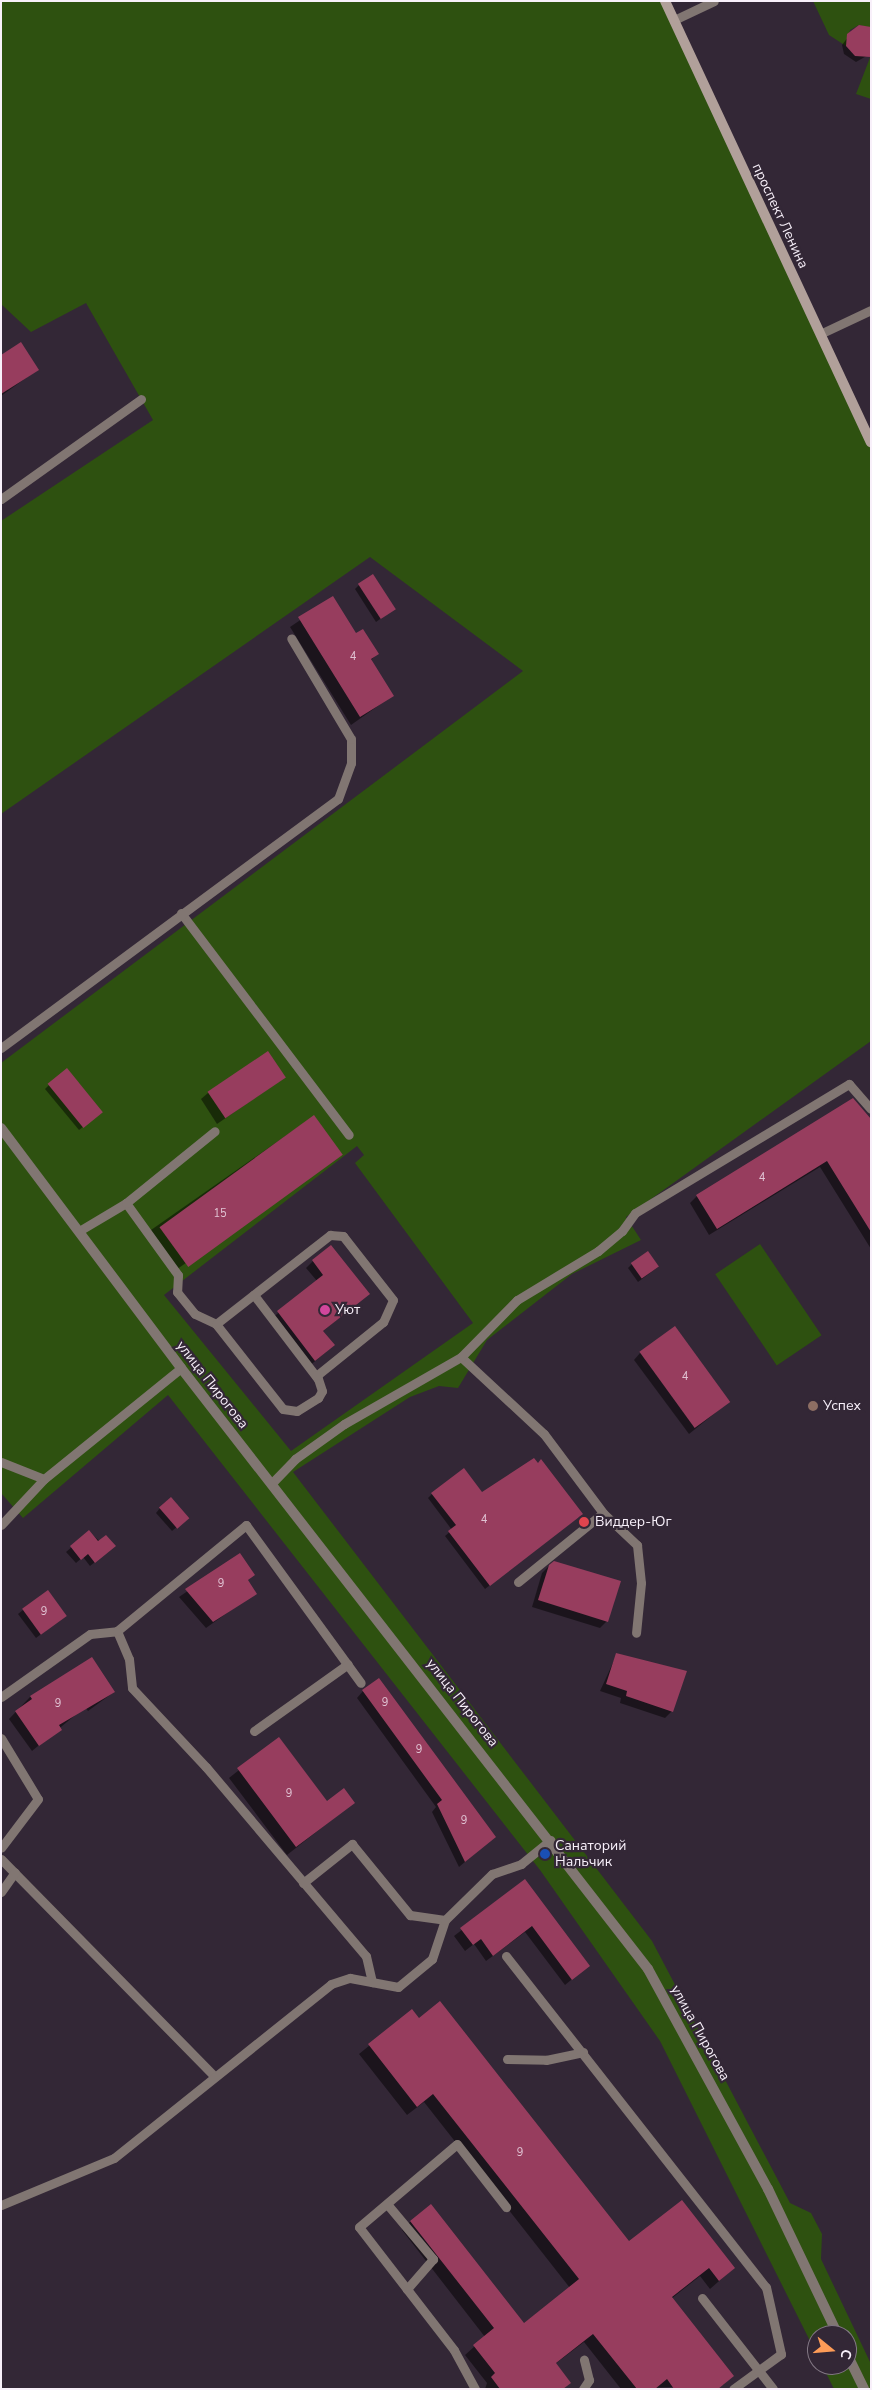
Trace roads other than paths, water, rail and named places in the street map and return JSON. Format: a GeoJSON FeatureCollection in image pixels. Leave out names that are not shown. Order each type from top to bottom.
{"type":"FeatureCollection","features":[{"type":"Feature","properties":{"kind":"main road","name":"проспект Ленина"},"geometry":{"type":"LineString","coordinates":[[665,1],[871,442]]}},
{"type":"Feature","properties":{"kind":"street","name":"улица Пирогова"},"geometry":{"type":"LineString","coordinates":[[1,1128],[181,1368],[551,1840],[657,1983],[768,2189],[833,2325]]}},
{"type":"Feature","properties":{"kind":"street"},"geometry":{"type":"LineString","coordinates":[[857,2375],[864,2389]]}},
{"type":"Feature","properties":{"kind":"lane"},"geometry":{"type":"LineString","coordinates":[[674,20],[714,1]]}},
{"type":"Feature","properties":{"kind":"lane"},"geometry":{"type":"LineString","coordinates":[[820,334],[871,310]]}},
{"type":"Feature","properties":{"kind":"lane"},"geometry":{"type":"LineString","coordinates":[[1,499],[141,400]]}},
{"type":"Feature","properties":{"kind":"lane"},"geometry":{"type":"LineString","coordinates":[[1,1048],[338,799],[351,763],[351,739],[291,638]]}},
{"type":"Feature","properties":{"kind":"lane"},"geometry":{"type":"LineString","coordinates":[[181,914],[349,1135]]}},
{"type":"Feature","properties":{"kind":"lane"},"geometry":{"type":"LineString","coordinates":[[271,1484],[295,1459],[344,1424],[461,1357],[517,1300],[598,1251],[644,1208],[849,1084],[871,1109]]}},
{"type":"Feature","properties":{"kind":"lane"},"geometry":{"type":"LineString","coordinates":[[79,1231],[126,1203],[215,1131]]}},
{"type":"Feature","properties":{"kind":"lane"},"geometry":{"type":"LineString","coordinates":[[126,1203],[178,1275],[177,1292],[195,1314],[216,1324],[283,1409],[296,1412],[318,1398],[322,1390],[316,1376],[254,1295]]}},
{"type":"Feature","properties":{"kind":"lane"},"geometry":{"type":"LineString","coordinates":[[216,1324],[330,1235],[338,1234],[388,1290],[394,1300],[383,1322],[316,1376]]}},
{"type":"Feature","properties":{"kind":"lane"},"geometry":{"type":"LineString","coordinates":[[461,1357],[544,1434],[603,1513],[636,1545],[642,1582],[636,1633]]}},
{"type":"Feature","properties":{"kind":"lane"},"geometry":{"type":"LineString","coordinates":[[1,1525],[44,1479],[181,1368]]}},
{"type":"Feature","properties":{"kind":"lane"},"geometry":{"type":"LineString","coordinates":[[1,1462],[44,1479]]}},
{"type":"Feature","properties":{"kind":"lane"},"geometry":{"type":"LineString","coordinates":[[518,1582],[603,1513]]}},
{"type":"Feature","properties":{"kind":"lane"},"geometry":{"type":"LineString","coordinates":[[1,1697],[90,1634],[117,1631],[246,1525],[361,1683]]}},
{"type":"Feature","properties":{"kind":"lane"},"geometry":{"type":"LineString","coordinates":[[117,1631],[129,1658],[132,1688],[366,1956],[372,1982]]}},
{"type":"Feature","properties":{"kind":"lane"},"geometry":{"type":"LineString","coordinates":[[254,1730],[348,1664]]}},
{"type":"Feature","properties":{"kind":"lane"},"geometry":{"type":"LineString","coordinates":[[1,1738],[38,1799],[1,1848]]}},
{"type":"Feature","properties":{"kind":"lane"},"geometry":{"type":"LineString","coordinates":[[1,2204],[114,2158],[331,1984],[350,1978],[398,1987],[432,1959],[445,1920],[492,1874],[521,1864],[551,1840]]}},
{"type":"Feature","properties":{"kind":"lane"},"geometry":{"type":"LineString","coordinates":[[303,1883],[352,1844],[410,1915],[445,1920]]}},
{"type":"Feature","properties":{"kind":"lane"},"geometry":{"type":"LineString","coordinates":[[1,1859],[214,2077]]}},
{"type":"Feature","properties":{"kind":"lane"},"geometry":{"type":"LineString","coordinates":[[1,1892],[15,1872]]}},
{"type":"Feature","properties":{"kind":"lane"},"geometry":{"type":"LineString","coordinates":[[506,1956],[766,2287],[782,2354],[732,2389]]}},
{"type":"Feature","properties":{"kind":"lane"},"geometry":{"type":"LineString","coordinates":[[507,2059],[546,2060],[583,2052]]}},
{"type":"Feature","properties":{"kind":"lane"},"geometry":{"type":"LineString","coordinates":[[475,2389],[454,2350],[358,2227],[457,2144],[506,2207]]}},
{"type":"Feature","properties":{"kind":"lane"},"geometry":{"type":"LineString","coordinates":[[387,2204],[433,2259],[407,2289]]}},
{"type":"Feature","properties":{"kind":"lane"},"geometry":{"type":"LineString","coordinates":[[702,2298],[772,2389]]}},
{"type":"Feature","properties":{"kind":"lane"},"geometry":{"type":"LineString","coordinates":[[583,2389],[589,2380],[584,2360]]}},
{"type":"Feature","properties":{"kind":"place","name":"Уют"},"geometry":{"type":"Point","coordinates":[325,1310]}},
{"type":"Feature","properties":{"kind":"place","name":"Успех"},"geometry":{"type":"Point","coordinates":[813,1406]}},
{"type":"Feature","properties":{"kind":"place","name":"Виддер-Юг"},"geometry":{"type":"Point","coordinates":[584,1522]}},
{"type":"Feature","properties":{"kind":"place","name":"Санаторий Нальчик"},"geometry":{"type":"Point","coordinates":[545,1854]}}]}
